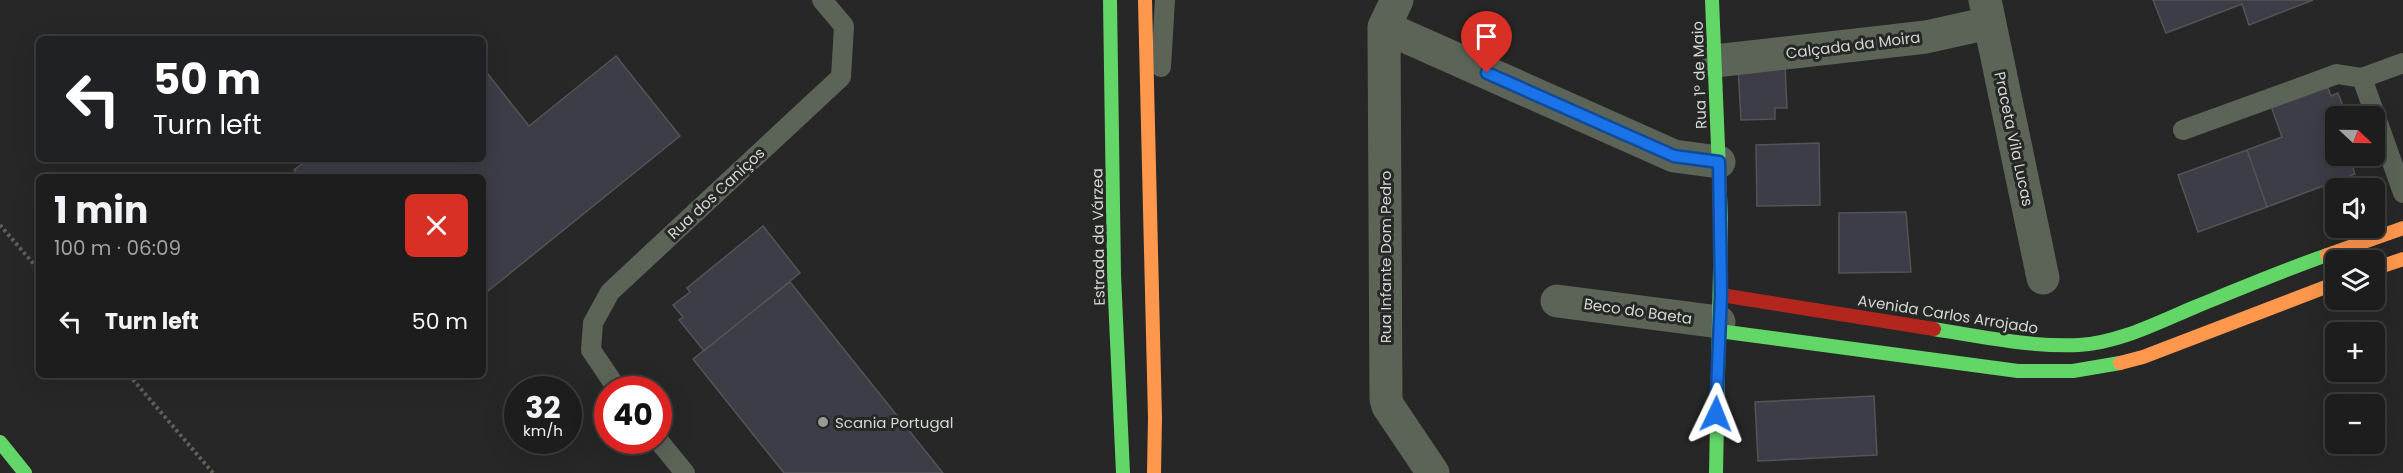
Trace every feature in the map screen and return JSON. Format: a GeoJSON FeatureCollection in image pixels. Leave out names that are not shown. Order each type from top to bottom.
{"type":"FeatureCollection","features":[{"type":"Feature","properties":{"kind":"main road","name":"Estrada da Várzea"},"geometry":{"type":"LineString","coordinates":[[1110,0],[1114,275],[1123,473]]}},
{"type":"Feature","properties":{"kind":"main road"},"geometry":{"type":"LineString","coordinates":[[1145,0],[1151,210],[1154,473]]}},
{"type":"Feature","properties":{"kind":"main road","name":"Rua 1º de Maio"},"geometry":{"type":"LineString","coordinates":[[1712,0],[1719,162],[1720,316],[1716,473]]}},
{"type":"Feature","properties":{"kind":"main road","name":"Avenida Carlos Arrojado"},"geometry":{"type":"LineString","coordinates":[[1720,316],[2018,343],[2080,345],[2111,339],[2153,325],[2278,273],[2403,228]]}},
{"type":"Feature","properties":{"kind":"main road"},"geometry":{"type":"LineString","coordinates":[[2385,265],[2403,259]]}},
{"type":"Feature","properties":{"kind":"main road"},"geometry":{"type":"LineString","coordinates":[[1720,316],[2018,371],[2073,371],[2105,367],[2143,357],[2325,287]]}},
{"type":"Feature","properties":{"kind":"main road"},"geometry":{"type":"LineString","coordinates":[[0,442],[25,473]]}},
{"type":"Feature","properties":{"kind":"street","name":"Calçada da Moira"},"geometry":{"type":"LineString","coordinates":[[1715,61],[1926,37],[1987,11]]}},
{"type":"Feature","properties":{"kind":"street","name":"Praceta Vila Lucas"},"geometry":{"type":"LineString","coordinates":[[1987,11],[2043,278]]}},
{"type":"Feature","properties":{"kind":"street"},"geometry":{"type":"LineString","coordinates":[[1390,14],[1674,156],[1719,162]]}},
{"type":"Feature","properties":{"kind":"street","name":"Rua Infante Dom Pedro"},"geometry":{"type":"LineString","coordinates":[[1390,14],[1386,399],[1388,406],[1433,473]]}},
{"type":"Feature","properties":{"kind":"street","name":"Beco do Baeta"},"geometry":{"type":"LineString","coordinates":[[1557,301],[1720,316]]}},
{"type":"Feature","properties":{"kind":"lane","name":"Rua dos Caniços"},"geometry":{"type":"LineString","coordinates":[[609,376],[591,350],[593,323],[610,292],[841,77],[844,26],[822,0]]}},
{"type":"Feature","properties":{"kind":"lane"},"geometry":{"type":"LineString","coordinates":[[1151,210],[1165,0]]}},
{"type":"Feature","properties":{"kind":"lane"},"geometry":{"type":"LineString","coordinates":[[2183,130],[2337,74],[2362,78],[2403,63]]}},
{"type":"Feature","properties":{"kind":"lane"},"geometry":{"type":"LineString","coordinates":[[2362,78],[2403,193]]}},
{"type":"Feature","properties":{"kind":"lane"},"geometry":{"type":"LineString","coordinates":[[669,454],[685,473]]}},
{"type":"Feature","properties":{"kind":"path"},"geometry":{"type":"LineString","coordinates":[[0,225],[36,267]]}},
{"type":"Feature","properties":{"kind":"path"},"geometry":{"type":"LineString","coordinates":[[132,378],[213,473]]}},
{"type":"Feature","properties":{"kind":"building"},"geometry":{"type":"Polygon","coordinates":[[[2153,0],[2313,0],[2249,25],[2242,4],[2166,33],[2153,0]]]}},
{"type":"Feature","properties":{"kind":"building"},"geometry":{"type":"Polygon","coordinates":[[[616,56],[680,136],[486,293],[486,174],[297,174],[294,170],[305,162],[486,162],[486,72],[529,126],[616,56]]]}},
{"type":"Feature","properties":{"kind":"building"},"geometry":{"type":"Polygon","coordinates":[[[1785,65],[1787,108],[1775,108],[1775,119],[1741,120],[1738,67],[1785,65]]]}},
{"type":"Feature","properties":{"kind":"building"},"geometry":{"type":"Polygon","coordinates":[[[2327,86],[2331,96],[2338,93],[2343,106],[2325,106],[2325,166],[2352,166],[2355,174],[2344,178],[2325,178],[2325,185],[2267,207],[2247,150],[2282,137],[2271,106],[2327,86]]]}},
{"type":"Feature","properties":{"kind":"building"},"geometry":{"type":"Polygon","coordinates":[[[1819,143],[1820,205],[1757,206],[1756,145],[1819,143]]]}},
{"type":"Feature","properties":{"kind":"building"},"geometry":{"type":"Polygon","coordinates":[[[2247,150],[2267,207],[2198,232],[2178,175],[2247,150]]]}},
{"type":"Feature","properties":{"kind":"building"},"geometry":{"type":"Polygon","coordinates":[[[1906,212],[1911,272],[1839,273],[1839,213],[1906,212]]]}},
{"type":"Feature","properties":{"kind":"building"},"geometry":{"type":"Polygon","coordinates":[[[763,226],[800,273],[704,351],[679,320],[683,317],[673,305],[690,292],[687,288],[763,226]]]}},
{"type":"Feature","properties":{"kind":"building"},"geometry":{"type":"Polygon","coordinates":[[[790,282],[943,473],[784,473],[693,359],[790,282]]]}},
{"type":"Feature","properties":{"kind":"building"},"geometry":{"type":"Polygon","coordinates":[[[1874,396],[1877,455],[1758,461],[1755,402],[1874,396]]]}},
{"type":"Feature","properties":{"kind":"traffic: fast"},"geometry":{"type":"LineString","coordinates":[[1110,0],[1114,275],[1123,473]]}},
{"type":"Feature","properties":{"kind":"traffic: fast"},"geometry":{"type":"LineString","coordinates":[[1712,0],[1721,219],[1716,473]]}},
{"type":"Feature","properties":{"kind":"traffic: fast"},"geometry":{"type":"LineString","coordinates":[[1934,329],[2024,343],[2061,345],[2094,343],[2138,331],[2325,256]]}},
{"type":"Feature","properties":{"kind":"traffic: fast"},"geometry":{"type":"LineString","coordinates":[[1719,331],[2018,371],[2073,371],[2120,363]]}},
{"type":"Feature","properties":{"kind":"traffic: fast"},"geometry":{"type":"LineString","coordinates":[[0,442],[25,473]]}},
{"type":"Feature","properties":{"kind":"traffic: slow"},"geometry":{"type":"LineString","coordinates":[[1145,0],[1155,418],[1154,473]]}},
{"type":"Feature","properties":{"kind":"traffic: slow"},"geometry":{"type":"LineString","coordinates":[[2341,250],[2403,228]]}},
{"type":"Feature","properties":{"kind":"traffic: slow"},"geometry":{"type":"LineString","coordinates":[[2385,265],[2403,259]]}},
{"type":"Feature","properties":{"kind":"traffic: slow"},"geometry":{"type":"LineString","coordinates":[[2120,363],[2143,357],[2325,287]]}},
{"type":"Feature","properties":{"kind":"traffic: jam"},"geometry":{"type":"LineString","coordinates":[[1721,295],[1934,329]]}},
{"type":"Feature","properties":{"kind":"place","name":"Scania Portugal"},"geometry":{"type":"Point","coordinates":[823,422]}},
{"type":"Feature","properties":{"kind":"route"},"geometry":{"type":"LineString","coordinates":[[1487,73],[1674,156],[1719,162],[1721,295],[1716,414]]}}]}
